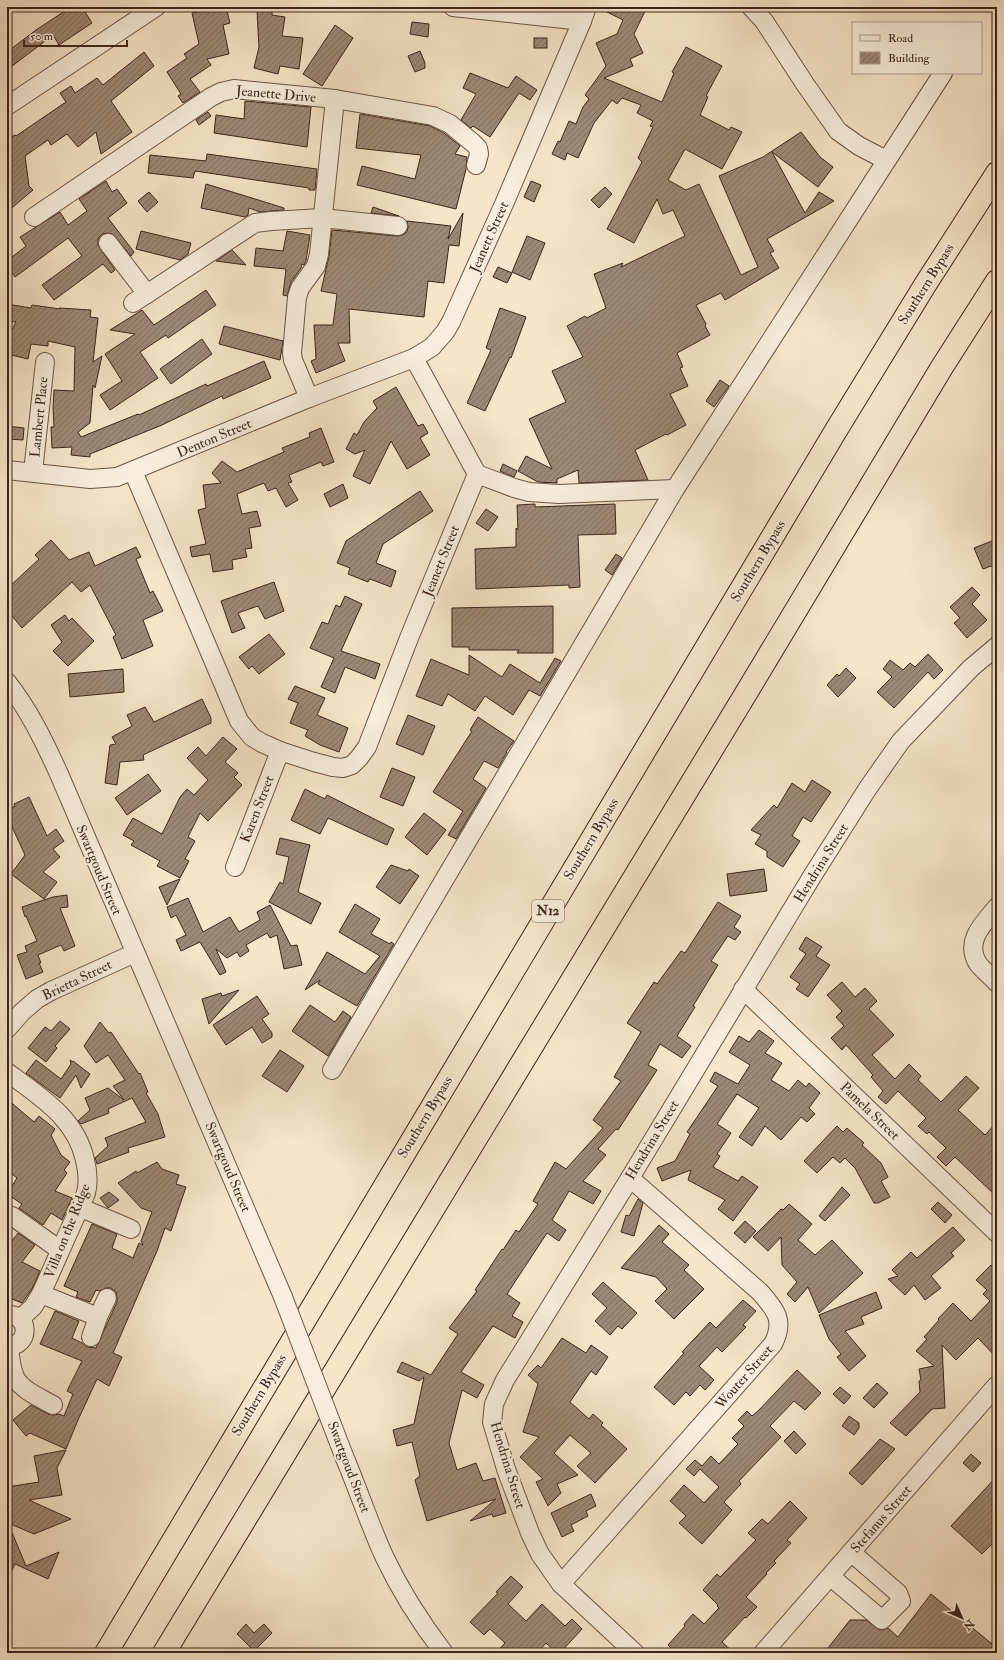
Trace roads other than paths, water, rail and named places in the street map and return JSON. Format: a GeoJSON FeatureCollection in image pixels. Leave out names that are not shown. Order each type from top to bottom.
{"type":"FeatureCollection","features":[{"type":"Feature","properties":{"kind":"highway","name":"Southern Bypass"},"geometry":{"type":"LineString","coordinates":[[106,1653],[839,425],[925,285],[997,173]]}},
{"type":"Feature","properties":{"kind":"highway"},"geometry":{"type":"LineString","coordinates":[[164,1653],[744,697],[942,366],[997,281]]}},
{"type":"Feature","properties":{"kind":"street"},"geometry":{"type":"LineString","coordinates":[[7,106],[156,7]]}},
{"type":"Feature","properties":{"kind":"street"},"geometry":{"type":"LineString","coordinates":[[453,7],[584,14]]}},
{"type":"Feature","properties":{"kind":"street"},"geometry":{"type":"LineString","coordinates":[[751,7],[764,21],[838,131],[859,146],[886,160]]}},
{"type":"Feature","properties":{"kind":"street","name":"Jeanett Street"},"geometry":{"type":"LineString","coordinates":[[414,358],[432,347],[445,332],[451,322],[504,204],[584,14]]}},
{"type":"Feature","properties":{"kind":"street"},"geometry":{"type":"LineString","coordinates":[[332,1070],[675,489],[942,74]]}},
{"type":"Feature","properties":{"kind":"street","name":"Jeanette Drive"},"geometry":{"type":"LineString","coordinates":[[34,216],[211,97],[221,92],[234,89],[335,99],[433,116],[460,130],[478,148],[479,154],[476,165]]}},
{"type":"Feature","properties":{"kind":"street"},"geometry":{"type":"LineString","coordinates":[[309,398],[293,360],[292,353],[297,297],[300,288],[316,266],[320,250],[335,99]]}},
{"type":"Feature","properties":{"kind":"street"},"geometry":{"type":"LineString","coordinates":[[108,242],[140,298],[255,223],[322,218],[398,226]]}},
{"type":"Feature","properties":{"kind":"street"},"geometry":{"type":"LineString","coordinates":[[414,358],[477,474],[529,492],[554,494],[675,489]]}},
{"type":"Feature","properties":{"kind":"street","name":"Denton Street"},"geometry":{"type":"LineString","coordinates":[[7,470],[101,479],[117,477],[309,398],[414,358]]}},
{"type":"Feature","properties":{"kind":"street","name":"Lambert Place"},"geometry":{"type":"LineString","coordinates":[[33,472],[45,362]]}},
{"type":"Feature","properties":{"kind":"street","name":"Jeanett Street"},"geometry":{"type":"LineString","coordinates":[[134,471],[237,718],[252,736],[262,744],[314,762],[343,768],[352,765],[367,747],[409,638],[477,474]]}},
{"type":"Feature","properties":{"kind":"street","name":"Hendrina Street"},"geometry":{"type":"LineString","coordinates":[[635,1653],[561,1584],[540,1554],[530,1533],[506,1470],[494,1430],[492,1416],[494,1404],[505,1380],[630,1178],[743,989],[868,788],[901,741],[971,668],[997,646]]}},
{"type":"Feature","properties":{"kind":"street","name":"Swartgoud Street"},"geometry":{"type":"LineString","coordinates":[[7,682],[28,712],[45,744],[283,1297],[370,1523],[397,1581],[414,1610],[444,1653]]}},
{"type":"Feature","properties":{"kind":"street","name":"Karen Street"},"geometry":{"type":"LineString","coordinates":[[235,867],[280,751]]}},
{"type":"Feature","properties":{"kind":"street"},"geometry":{"type":"LineString","coordinates":[[997,907],[978,930],[973,947],[978,963],[997,983]]}},
{"type":"Feature","properties":{"kind":"street","name":"Brietta Street"},"geometry":{"type":"LineString","coordinates":[[7,1029],[22,1012],[37,999],[103,966],[135,953]]}},
{"type":"Feature","properties":{"kind":"street","name":"Pamela Street"},"geometry":{"type":"LineString","coordinates":[[743,989],[997,1233]]}},
{"type":"Feature","properties":{"kind":"street","name":"Villa on the Ridge"},"geometry":{"type":"LineString","coordinates":[[7,1072],[55,1109],[64,1118],[80,1142],[88,1169],[89,1181],[41,1294],[33,1307],[13,1317]]}},
{"type":"Feature","properties":{"kind":"street","name":"Wouter Street"},"geometry":{"type":"LineString","coordinates":[[561,1584],[773,1344],[779,1330],[780,1323],[776,1312],[772,1305],[760,1292],[630,1178]]}},
{"type":"Feature","properties":{"kind":"street"},"geometry":{"type":"LineString","coordinates":[[79,1207],[131,1229]]}},
{"type":"Feature","properties":{"kind":"street"},"geometry":{"type":"LineString","coordinates":[[12,1216],[60,1250]]}},
{"type":"Feature","properties":{"kind":"street"},"geometry":{"type":"LineString","coordinates":[[41,1294],[98,1317]]}},
{"type":"Feature","properties":{"kind":"street"},"geometry":{"type":"LineString","coordinates":[[91,1337],[107,1298]]}},
{"type":"Feature","properties":{"kind":"street"},"geometry":{"type":"LineString","coordinates":[[13,1317],[25,1329],[19,1343],[8,1346],[15,1377],[24,1388],[53,1405]]}},
{"type":"Feature","properties":{"kind":"street","name":"Stefanus Street"},"geometry":{"type":"LineString","coordinates":[[764,1653],[830,1576],[991,1404],[997,1385]]}},
{"type":"Feature","properties":{"kind":"street"},"geometry":{"type":"LineString","coordinates":[[830,1576],[882,1620],[901,1601],[900,1597],[852,1553]]}}]}
